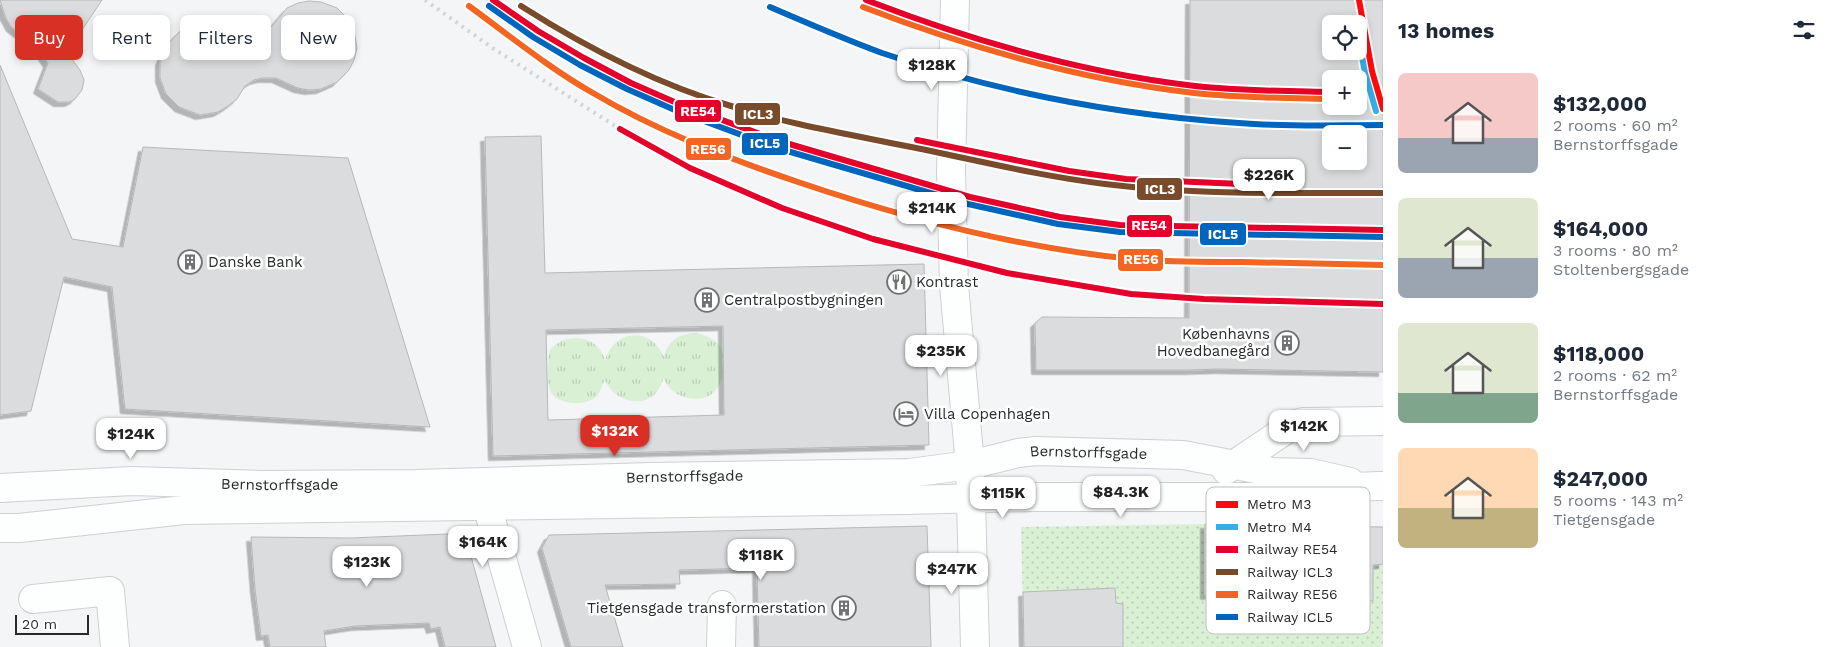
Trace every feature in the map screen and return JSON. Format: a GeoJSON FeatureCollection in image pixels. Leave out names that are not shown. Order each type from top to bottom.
{"type":"FeatureCollection","features":[{"type":"Feature","properties":{"kind":"street"},"geometry":{"type":"LineString","coordinates":[[955,0],[952,172],[954,285],[970,464],[975,647]]}},
{"type":"Feature","properties":{"kind":"street"},"geometry":{"type":"LineString","coordinates":[[1033,496],[1093,481],[1209,482],[1293,425],[1303,422],[1383,421]]}},
{"type":"Feature","properties":{"kind":"street","name":"Bernstorffsgade"},"geometry":{"type":"LineString","coordinates":[[0,528],[19,528],[184,510],[488,494],[650,477],[909,473],[970,464],[1018,453],[1036,451],[1183,455],[1272,472],[1310,473],[1374,486]]}},
{"type":"Feature","properties":{"kind":"street","name":"Bernstorffsgade"},"geometry":{"type":"LineString","coordinates":[[0,488],[132,481],[488,494],[972,499],[1033,496],[1206,497]]}},
{"type":"Feature","properties":{"kind":"street"},"geometry":{"type":"LineString","coordinates":[[488,494],[527,647]]}},
{"type":"Feature","properties":{"kind":"street"},"geometry":{"type":"LineString","coordinates":[[33,599],[110,591],[115,647]]}},
{"type":"Feature","properties":{"kind":"street"},"geometry":{"type":"LineString","coordinates":[[721,647],[722,605]]}},
{"type":"Feature","properties":{"kind":"green space"},"geometry":{"type":"Polygon","coordinates":[[[696,333],[716,342],[723,353],[721,382],[709,396],[694,399],[686,398],[672,390],[664,378],[654,395],[641,401],[633,401],[619,396],[613,392],[605,380],[596,397],[586,402],[573,403],[561,400],[556,398],[550,390],[548,379],[549,351],[563,341],[571,338],[588,340],[601,351],[605,360],[610,349],[617,342],[625,337],[643,336],[651,340],[658,347],[664,357],[668,346],[675,339],[696,333]]]}},
{"type":"Feature","properties":{"kind":"green space"},"geometry":{"type":"Polygon","coordinates":[[[1206,524],[1206,634],[1370,634],[1370,527],[1383,527],[1383,647],[1024,647],[1021,527],[1206,524]]]}},
{"type":"Feature","properties":{"kind":"building"},"geometry":{"type":"Polygon","coordinates":[[[0,0],[102,0],[83,28],[83,15],[15,15],[15,30],[5,16],[0,0]]]}},
{"type":"Feature","properties":{"kind":"building"},"geometry":{"type":"Polygon","coordinates":[[[1190,0],[1383,0],[1383,372],[1219,369],[1036,370],[1035,323],[1042,317],[1189,318],[1190,0]]]}},
{"type":"Feature","properties":{"kind":"building"},"geometry":{"type":"Polygon","coordinates":[[[309,1],[321,2],[337,8],[344,15],[281,15],[287,8],[309,1]]]}},
{"type":"Feature","properties":{"kind":"building"},"geometry":{"type":"Polygon","coordinates":[[[281,15],[281,60],[354,60],[349,70],[337,82],[321,89],[309,90],[298,88],[276,78],[254,80],[245,86],[237,99],[218,112],[200,115],[179,107],[166,94],[160,78],[160,61],[170,60],[170,42],[179,32],[180,60],[271,60],[272,26],[281,15]]]}},
{"type":"Feature","properties":{"kind":"building"},"geometry":{"type":"Polygon","coordinates":[[[355,37],[357,48],[355,56],[355,37]]]}},
{"type":"Feature","properties":{"kind":"building"},"geometry":{"type":"Polygon","coordinates":[[[46,60],[72,60],[80,70],[84,80],[82,90],[75,99],[69,102],[58,102],[38,89],[48,63],[46,60]]]}},
{"type":"Feature","properties":{"kind":"building","name":"Danske Bank"},"geometry":{"type":"Polygon","coordinates":[[[0,65],[72,239],[123,247],[143,147],[348,158],[430,427],[125,409],[112,287],[64,277],[31,411],[0,415],[0,65]]]}},
{"type":"Feature","properties":{"kind":"building","name":"Centralpostbygningen"},"geometry":{"type":"Polygon","coordinates":[[[541,136],[545,273],[924,264],[929,445],[493,456],[485,137],[541,136]],[[723,326],[546,330],[548,420],[724,415],[723,326]]]}},
{"type":"Feature","properties":{"kind":"building"},"geometry":{"type":"Polygon","coordinates":[[[1205,524],[1206,595],[1205,595],[1205,524]]]}},
{"type":"Feature","properties":{"kind":"building","name":"Tietgensgade transformerstation"},"geometry":{"type":"Polygon","coordinates":[[[927,526],[931,647],[759,647],[757,568],[679,570],[680,584],[605,585],[623,647],[571,647],[542,548],[549,535],[927,526]]]}},
{"type":"Feature","properties":{"kind":"building"},"geometry":{"type":"Polygon","coordinates":[[[1370,527],[1383,527],[1383,564],[1373,565],[1373,601],[1370,601],[1370,527]]]}},
{"type":"Feature","properties":{"kind":"building"},"geometry":{"type":"Polygon","coordinates":[[[448,534],[465,540],[469,549],[496,647],[445,647],[440,627],[431,629],[429,623],[355,626],[324,631],[326,647],[270,647],[268,635],[261,636],[251,537],[350,538],[448,534]]]}},
{"type":"Feature","properties":{"kind":"building"},"geometry":{"type":"Polygon","coordinates":[[[1115,588],[1116,603],[1123,604],[1123,647],[1024,647],[1023,592],[1115,588]]]}},
{"type":"Feature","properties":{"kind":"railway"},"geometry":{"type":"LineString","coordinates":[[425,0],[494,49],[620,129]]}},
{"type":"Feature","properties":{"kind":"metro line","name":"M3"},"geometry":{"type":"LineString","coordinates":[[1359,0],[1372,71],[1383,109]]}},
{"type":"Feature","properties":{"kind":"metro line","name":"M4"},"geometry":{"type":"LineString","coordinates":[[1363,60],[1376,111]]}},
{"type":"Feature","properties":{"kind":"rail line","name":"RE54"},"geometry":{"type":"LineString","coordinates":[[493,0],[538,31],[584,58],[631,83],[679,104],[779,141],[970,197],[1060,217],[1120,225],[1383,230]]}},
{"type":"Feature","properties":{"kind":"rail line","name":"RE54"},"geometry":{"type":"LineString","coordinates":[[866,0],[987,42],[1028,54],[1110,73],[1212,88],[1322,92]]}},
{"type":"Feature","properties":{"kind":"rail line","name":"RE56"},"geometry":{"type":"LineString","coordinates":[[469,6],[561,73],[642,120],[693,143],[745,163],[883,209],[969,232],[1012,241],[1056,249],[1144,260],[1383,265]]}},
{"type":"Feature","properties":{"kind":"rail line","name":"ICL5"},"geometry":{"type":"LineString","coordinates":[[489,6],[533,37],[580,65],[627,89],[677,111],[777,148],[968,204],[1058,224],[1120,232],[1383,237]]}},
{"type":"Feature","properties":{"kind":"rail line","name":"ICL3"},"geometry":{"type":"LineString","coordinates":[[521,6],[571,36],[649,76],[703,97],[774,118],[818,128],[1030,172],[1105,184],[1209,192],[1383,193]]}},
{"type":"Feature","properties":{"kind":"rail line","name":"ICL5"},"geometry":{"type":"LineString","coordinates":[[770,7],[840,37],[925,67],[1058,100],[1148,114],[1239,123],[1383,125]]}},
{"type":"Feature","properties":{"kind":"rail line","name":"RE56"},"geometry":{"type":"LineString","coordinates":[[863,7],[985,49],[1109,80],[1211,95],[1322,99]]}},
{"type":"Feature","properties":{"kind":"rail line","name":"RE54"},"geometry":{"type":"LineString","coordinates":[[620,129],[690,168],[782,208],[873,239],[1007,273],[1131,294],[1204,299],[1383,304]]}},
{"type":"Feature","properties":{"kind":"rail line","name":"RE54"},"geometry":{"type":"LineString","coordinates":[[917,140],[1069,171],[1126,179],[1241,184]]}},
{"type":"Feature","properties":{"kind":"place","name":"Danske Bank"},"geometry":{"type":"Point","coordinates":[190,262]}},
{"type":"Feature","properties":{"kind":"place","name":"Kontrast"},"geometry":{"type":"Point","coordinates":[899,282]}},
{"type":"Feature","properties":{"kind":"place","name":"Centralpostbygningen"},"geometry":{"type":"Point","coordinates":[707,300]}},
{"type":"Feature","properties":{"kind":"place","name":"Københavns Hovedbanegård"},"geometry":{"type":"Point","coordinates":[1287,343]}},
{"type":"Feature","properties":{"kind":"place","name":"Villa Copenhagen"},"geometry":{"type":"Point","coordinates":[906,414]}},
{"type":"Feature","properties":{"kind":"place","name":"Tietgensgade transformerstation"},"geometry":{"type":"Point","coordinates":[844,608]}}]}
